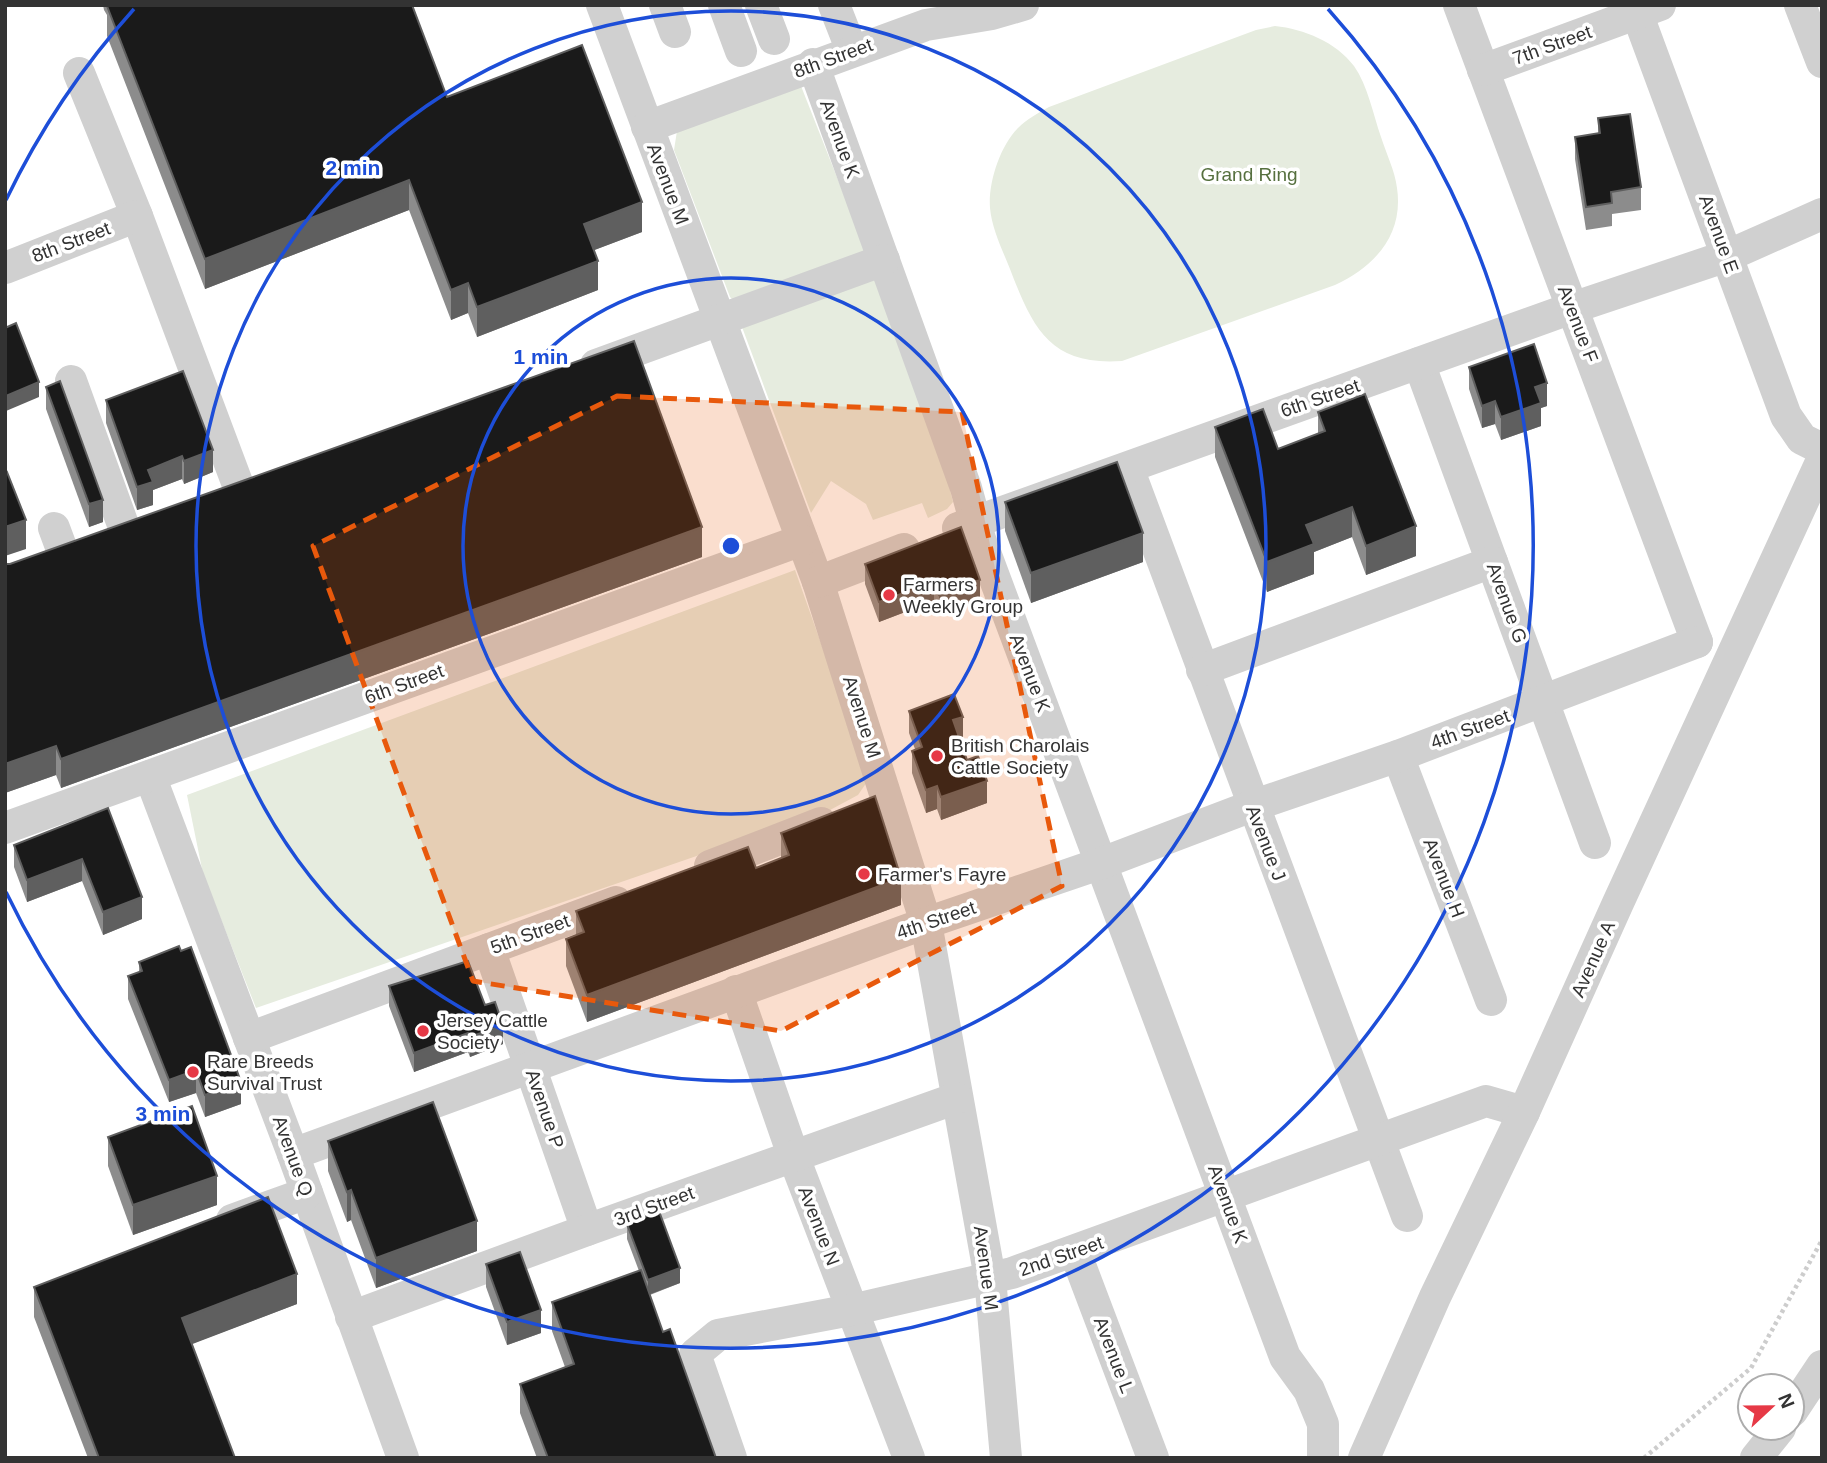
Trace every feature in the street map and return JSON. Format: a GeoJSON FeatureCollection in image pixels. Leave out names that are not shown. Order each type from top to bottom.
{"type":"FeatureCollection","features":[{"type":"Feature","properties":{"kind":"lane","name":"Avenue M"},"geometry":{"type":"LineString","coordinates":[[602,5],[818,582],[867,805],[926,923],[990,1278],[1006,1458]]}},
{"type":"Feature","properties":{"kind":"lane"},"geometry":{"type":"LineString","coordinates":[[723,5],[741,51]]}},
{"type":"Feature","properties":{"kind":"lane"},"geometry":{"type":"LineString","coordinates":[[761,5],[774,39]]}},
{"type":"Feature","properties":{"kind":"lane"},"geometry":{"type":"LineString","coordinates":[[834,5],[852,51]]}},
{"type":"Feature","properties":{"kind":"lane","name":"8th Street"},"geometry":{"type":"LineString","coordinates":[[647,127],[926,24],[992,14],[1023,5]]}},
{"type":"Feature","properties":{"kind":"lane","name":"Avenue F"},"geometry":{"type":"LineString","coordinates":[[1459,5],[1697,642]]}},
{"type":"Feature","properties":{"kind":"lane"},"geometry":{"type":"LineString","coordinates":[[1800,5],[1822,62]]}},
{"type":"Feature","properties":{"kind":"lane","name":"7th Street"},"geometry":{"type":"LineString","coordinates":[[1483,70],[1644,8]]}},
{"type":"Feature","properties":{"kind":"lane","name":"Avenue E"},"geometry":{"type":"LineString","coordinates":[[1644,8],[1727,256],[1786,416],[1802,439],[1822,449]]}},
{"type":"Feature","properties":{"kind":"lane","name":"Avenue K"},"geometry":{"type":"LineString","coordinates":[[813,64],[981,540],[1225,1197],[1285,1357],[1309,1390],[1323,1424],[1323,1458]]}},
{"type":"Feature","properties":{"kind":"lane"},"geometry":{"type":"LineString","coordinates":[[79,73],[241,493]]}},
{"type":"Feature","properties":{"kind":"lane","name":"6th Street"},"geometry":{"type":"LineString","coordinates":[[818,582],[976,521],[1572,308],[1727,256],[1822,214]]}},
{"type":"Feature","properties":{"kind":"lane","name":"8th Street"},"geometry":{"type":"LineString","coordinates":[[5,268],[136,216]]}},
{"type":"Feature","properties":{"kind":"lane"},"geometry":{"type":"LineString","coordinates":[[564,376],[884,260]]}},
{"type":"Feature","properties":{"kind":"lane","name":"Avenue G"},"geometry":{"type":"LineString","coordinates":[[1419,363],[1595,843]]}},
{"type":"Feature","properties":{"kind":"lane"},"geometry":{"type":"LineString","coordinates":[[71,381],[89,542]]}},
{"type":"Feature","properties":{"kind":"lane","name":"Avenue A"},"geometry":{"type":"LineString","coordinates":[[1364,1458],[1435,1297],[1524,1112],[1822,460]]}},
{"type":"Feature","properties":{"kind":"lane","name":"Avenue J"},"geometry":{"type":"LineString","coordinates":[[1128,468],[1406,1216]]}},
{"type":"Feature","properties":{"kind":"lane","name":"6th Street"},"geometry":{"type":"LineString","coordinates":[[5,828],[802,540]]}},
{"type":"Feature","properties":{"kind":"lane"},"geometry":{"type":"LineString","coordinates":[[1202,670],[1492,562]]}},
{"type":"Feature","properties":{"kind":"lane"},"geometry":{"type":"LineString","coordinates":[[1697,642],[1733,655]]}},
{"type":"Feature","properties":{"kind":"lane","name":"4th Street"},"geometry":{"type":"LineString","coordinates":[[293,1154],[736,991],[1398,756],[1697,642]]}},
{"type":"Feature","properties":{"kind":"lane","name":"Avenue H"},"geometry":{"type":"LineString","coordinates":[[1398,756],[1491,1000]]}},
{"type":"Feature","properties":{"kind":"lane","name":"Avenue Q"},"geometry":{"type":"LineString","coordinates":[[150,776],[404,1458]]}},
{"type":"Feature","properties":{"kind":"lane"},"geometry":{"type":"LineString","coordinates":[[685,876],[867,805]]}},
{"type":"Feature","properties":{"kind":"lane","name":"5th Street"},"geometry":{"type":"LineString","coordinates":[[249,1038],[647,890]]}},
{"type":"Feature","properties":{"kind":"lane","name":"Avenue P"},"geometry":{"type":"LineString","coordinates":[[489,949],[587,1230]]}},
{"type":"Feature","properties":{"kind":"lane","name":"Avenue N"},"geometry":{"type":"LineString","coordinates":[[736,991],[793,1155],[909,1458]]}},
{"type":"Feature","properties":{"kind":"lane","name":"3rd Street"},"geometry":{"type":"LineString","coordinates":[[351,1317],[793,1155],[957,1098]]}},
{"type":"Feature","properties":{"kind":"lane","name":"2nd Street"},"geometry":{"type":"LineString","coordinates":[[731,1458],[695,1354],[719,1335],[851,1310],[990,1278],[1076,1252],[1486,1101],[1524,1112]]}},
{"type":"Feature","properties":{"kind":"lane"},"geometry":{"type":"LineString","coordinates":[[202,1230],[307,1193]]}},
{"type":"Feature","properties":{"kind":"lane","name":"Avenue L"},"geometry":{"type":"LineString","coordinates":[[1076,1252],[1153,1458]]}},
{"type":"Feature","properties":{"kind":"lane"},"geometry":{"type":"LineString","coordinates":[[1806,1390],[1822,1367]]}},
{"type":"Feature","properties":{"kind":"lane"},"geometry":{"type":"LineString","coordinates":[[1756,1458],[1769,1442]]}},
{"type":"Feature","properties":{"kind":"path"},"geometry":{"type":"LineString","coordinates":[[1644,1458],[1751,1368],[1822,1240]]}},
{"type":"Feature","properties":{"kind":"highlighted area"},"geometry":{"type":"Polygon","coordinates":[[[617,396],[962,412],[1062,886],[781,1031],[473,981],[313,546],[617,396]]]}},
{"type":"Feature","properties":{"kind":"green space","name":"Grand Ring"},"geometry":{"type":"Polygon","coordinates":[[[1275,26],[1297,30],[1329,44],[1347,58],[1363,82],[1397,188],[1398,205],[1391,235],[1374,259],[1335,285],[1122,361],[1097,361],[1061,350],[1037,326],[1027,309],[993,224],[990,208],[991,187],[1006,145],[1018,128],[1049,107],[1256,30],[1275,26]]]}},
{"type":"Feature","properties":{"kind":"green space"},"geometry":{"type":"Polygon","coordinates":[[[801,86],[868,256],[737,304],[730,297],[674,150],[677,131],[801,86]]]}},
{"type":"Feature","properties":{"kind":"green space"},"geometry":{"type":"Polygon","coordinates":[[[874,273],[947,478],[953,502],[947,509],[928,518],[922,503],[873,520],[866,504],[831,481],[811,513],[742,327],[874,273]]]}},
{"type":"Feature","properties":{"kind":"green space"},"geometry":{"type":"Polygon","coordinates":[[[795,570],[869,779],[858,795],[830,810],[256,1008],[203,874],[187,795],[795,570]]]}},
{"type":"Feature","properties":{"kind":"building"},"geometry":{"type":"Polygon","coordinates":[[[412,5],[447,97],[582,45],[642,202],[584,224],[598,261],[477,307],[468,283],[451,290],[409,180],[205,259],[107,6],[412,5]]]}},
{"type":"Feature","properties":{"kind":"building"},"geometry":{"type":"Polygon","coordinates":[[[1630,114],[1641,187],[1611,192],[1612,203],[1586,207],[1575,137],[1600,133],[1598,118],[1630,114]]]}},
{"type":"Feature","properties":{"kind":"building"},"geometry":{"type":"Polygon","coordinates":[[[16,323],[39,382],[6,396],[5,328],[16,323]]]}},
{"type":"Feature","properties":{"kind":"building"},"geometry":{"type":"Polygon","coordinates":[[[634,341],[702,527],[61,759],[56,746],[5,764],[5,564],[634,341]]]}},
{"type":"Feature","properties":{"kind":"building"},"geometry":{"type":"Polygon","coordinates":[[[1534,344],[1547,383],[1535,387],[1541,403],[1501,417],[1495,401],[1482,406],[1469,367],[1534,344]]]}},
{"type":"Feature","properties":{"kind":"building"},"geometry":{"type":"Polygon","coordinates":[[[183,371],[213,450],[184,461],[182,456],[148,470],[153,482],[137,487],[106,400],[183,371]]]}},
{"type":"Feature","properties":{"kind":"building"},"geometry":{"type":"Polygon","coordinates":[[[60,381],[103,500],[89,504],[46,387],[60,381]]]}},
{"type":"Feature","properties":{"kind":"building"},"geometry":{"type":"Polygon","coordinates":[[[1365,394],[1416,526],[1366,546],[1352,507],[1306,525],[1314,544],[1267,562],[1215,427],[1263,409],[1278,449],[1325,431],[1318,412],[1365,394]]]}},
{"type":"Feature","properties":{"kind":"building"},"geometry":{"type":"Polygon","coordinates":[[[1117,462],[1143,533],[1031,573],[1005,502],[1117,462]]]}},
{"type":"Feature","properties":{"kind":"building"},"geometry":{"type":"Polygon","coordinates":[[[7,472],[26,520],[5,527],[5,473],[7,472]]]}},
{"type":"Feature","properties":{"kind":"building"},"geometry":{"type":"Polygon","coordinates":[[[961,527],[980,580],[939,595],[934,582],[879,602],[865,564],[961,527]]]}},
{"type":"Feature","properties":{"kind":"building","name":"British Charolais Cattle Society"},"geometry":{"type":"Polygon","coordinates":[[[954,694],[963,717],[953,720],[967,760],[978,756],[987,781],[941,797],[937,786],[926,790],[912,751],[922,747],[909,711],[954,694]]]}},
{"type":"Feature","properties":{"kind":"building"},"geometry":{"type":"Polygon","coordinates":[[[875,796],[901,878],[587,995],[566,939],[584,932],[576,911],[748,847],[756,868],[789,855],[781,833],[875,796]]]}},
{"type":"Feature","properties":{"kind":"building"},"geometry":{"type":"Polygon","coordinates":[[[108,808],[142,897],[103,912],[82,859],[27,880],[14,845],[108,808]]]}},
{"type":"Feature","properties":{"kind":"building"},"geometry":{"type":"Polygon","coordinates":[[[179,946],[181,951],[191,947],[241,1082],[205,1095],[196,1070],[169,1080],[128,976],[142,971],[139,962],[179,946]]]}},
{"type":"Feature","properties":{"kind":"building"},"geometry":{"type":"Polygon","coordinates":[[[468,961],[485,1005],[495,1002],[503,1025],[470,1037],[468,1033],[414,1053],[389,986],[468,961]]]}},
{"type":"Feature","properties":{"kind":"building"},"geometry":{"type":"Polygon","coordinates":[[[433,1102],[477,1221],[376,1258],[351,1190],[347,1192],[328,1141],[433,1102]]]}},
{"type":"Feature","properties":{"kind":"building"},"geometry":{"type":"Polygon","coordinates":[[[192,1106],[217,1176],[133,1205],[108,1137],[192,1106]]]}},
{"type":"Feature","properties":{"kind":"building"},"geometry":{"type":"Polygon","coordinates":[[[268,1197],[297,1274],[182,1318],[235,1458],[99,1458],[34,1287],[268,1197]]]}},
{"type":"Feature","properties":{"kind":"building"},"geometry":{"type":"Polygon","coordinates":[[[659,1211],[680,1268],[648,1280],[627,1224],[659,1211]]]}},
{"type":"Feature","properties":{"kind":"building"},"geometry":{"type":"Polygon","coordinates":[[[520,1252],[541,1310],[507,1322],[486,1264],[520,1252]]]}},
{"type":"Feature","properties":{"kind":"building"},"geometry":{"type":"Polygon","coordinates":[[[641,1270],[663,1332],[670,1329],[716,1458],[548,1458],[520,1384],[574,1364],[552,1302],[641,1270]]]}},
{"type":"Feature","properties":{"kind":"place","name":"Farmers Weekly Group"},"geometry":{"type":"Point","coordinates":[889,595]}},
{"type":"Feature","properties":{"kind":"place","name":"British Charolais Cattle Society"},"geometry":{"type":"Point","coordinates":[937,756]}},
{"type":"Feature","properties":{"kind":"place","name":"Farmer's Fayre"},"geometry":{"type":"Point","coordinates":[864,874]}},
{"type":"Feature","properties":{"kind":"place","name":"Jersey Cattle Society"},"geometry":{"type":"Point","coordinates":[423,1031]}},
{"type":"Feature","properties":{"kind":"place","name":"Rare Breeds Survival Trust"},"geometry":{"type":"Point","coordinates":[193,1072]}}]}
